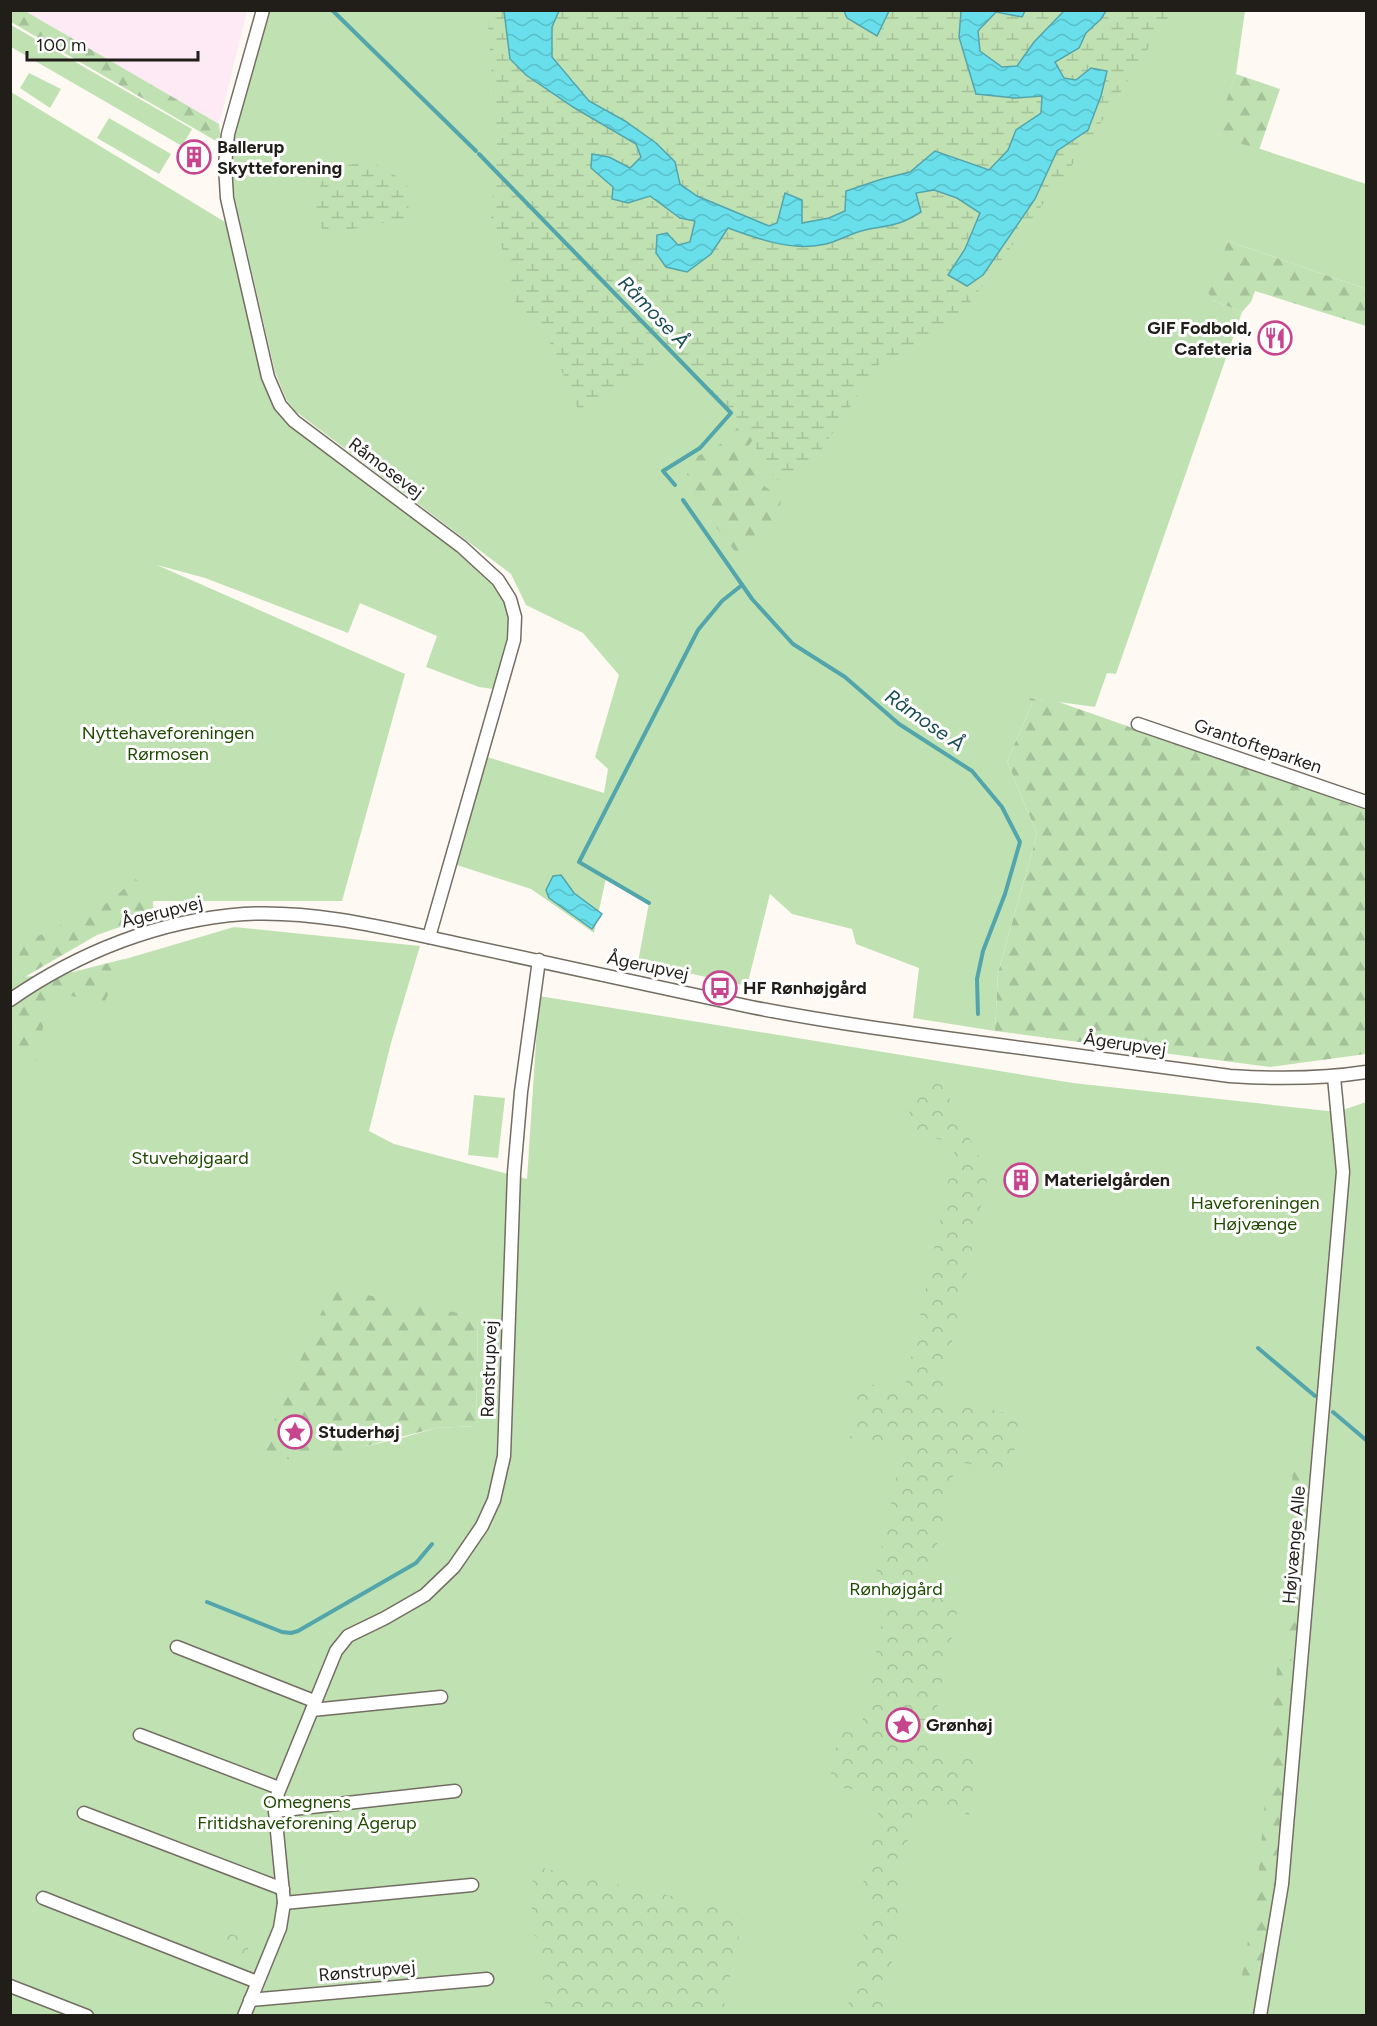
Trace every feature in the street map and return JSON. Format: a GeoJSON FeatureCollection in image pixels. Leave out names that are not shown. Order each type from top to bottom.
{"type":"FeatureCollection","features":[{"type":"Feature","properties":{"kind":"street","name":"Råmosevej"},"geometry":{"type":"LineString","coordinates":[[263,10],[228,134],[225,165],[227,198],[268,377],[280,405],[294,421],[462,548],[498,580],[510,599],[515,617],[514,640],[429,937]]}},
{"type":"Feature","properties":{"kind":"street","name":"Grantofteparken"},"geometry":{"type":"LineString","coordinates":[[1138,724],[1366,802]]}},
{"type":"Feature","properties":{"kind":"street","name":"Ågerupvej"},"geometry":{"type":"LineString","coordinates":[[10,1000],[67,965],[116,942],[166,927],[207,919],[242,915],[289,914],[330,918],[429,937],[751,1007],[839,1023],[1230,1076],[1280,1079],[1334,1077],[1366,1072]]}},
{"type":"Feature","properties":{"kind":"street","name":"Rønstrupvej"},"geometry":{"type":"LineString","coordinates":[[244,2016],[280,1928],[284,1903],[275,1811],[279,1788],[336,1651],[348,1636],[385,1618],[425,1594],[454,1567],[478,1534],[494,1500],[504,1456],[514,1163],[539,960]]}},
{"type":"Feature","properties":{"kind":"street","name":"Højvænge Alle"},"geometry":{"type":"LineString","coordinates":[[1260,2016],[1282,1884],[1343,1172],[1334,1077]]}},
{"type":"Feature","properties":{"kind":"street"},"geometry":{"type":"LineString","coordinates":[[177,1647],[313,1705],[441,1697]]}},
{"type":"Feature","properties":{"kind":"street"},"geometry":{"type":"LineString","coordinates":[[140,1735],[279,1788]]}},
{"type":"Feature","properties":{"kind":"street"},"geometry":{"type":"LineString","coordinates":[[275,1811],[455,1791]]}},
{"type":"Feature","properties":{"kind":"street"},"geometry":{"type":"LineString","coordinates":[[84,1813],[283,1889]]}},
{"type":"Feature","properties":{"kind":"street"},"geometry":{"type":"LineString","coordinates":[[284,1903],[472,1885]]}},
{"type":"Feature","properties":{"kind":"street"},"geometry":{"type":"LineString","coordinates":[[43,1898],[257,1982]]}},
{"type":"Feature","properties":{"kind":"street","name":"Rønstrupvej"},"geometry":{"type":"LineString","coordinates":[[250,2000],[487,1979]]}},
{"type":"Feature","properties":{"kind":"street"},"geometry":{"type":"LineString","coordinates":[[10,1986],[87,2016]]}},
{"type":"Feature","properties":{"kind":"shaded area"},"geometry":{"type":"Polygon","coordinates":[[[25,11],[247,11],[219,124],[25,11]]]}},
{"type":"Feature","properties":{"kind":"green space"},"geometry":{"type":"Polygon","coordinates":[[[844,10],[847,18],[877,36],[889,11],[961,11],[959,37],[1015,98],[1042,95],[1041,113],[1016,130],[1008,150],[989,170],[935,151],[910,172],[882,179],[845,211],[829,218],[769,226],[697,196],[680,184],[675,162],[656,143],[625,121],[589,101],[552,57],[552,27],[559,11],[844,10]]]}},
{"type":"Feature","properties":{"kind":"green space"},"geometry":{"type":"Polygon","coordinates":[[[11,11],[25,11],[219,124],[221,144],[11,22],[11,11]]]}},
{"type":"Feature","properties":{"kind":"green space"},"geometry":{"type":"Polygon","coordinates":[[[269,11],[1245,11],[1236,74],[1215,134],[1366,184],[1366,289],[1228,241],[1212,300],[1242,312],[1116,674],[1107,673],[1095,707],[1030,698],[1032,704],[1007,761],[1037,834],[998,973],[995,1031],[913,1018],[919,968],[856,944],[852,929],[792,914],[770,894],[747,986],[638,962],[649,903],[606,878],[594,933],[531,889],[457,865],[487,757],[604,793],[608,769],[595,757],[619,675],[583,633],[526,605],[511,574],[295,411],[286,399],[275,372],[235,199],[230,167],[234,135],[269,11]]]}},
{"type":"Feature","properties":{"kind":"green space"},"geometry":{"type":"Polygon","coordinates":[[[487,11],[504,11],[510,59],[526,74],[636,144],[641,157],[630,168],[609,157],[591,168],[628,203],[650,196],[680,218],[695,221],[691,242],[656,253],[711,254],[728,228],[749,236],[793,246],[825,244],[863,230],[904,223],[915,193],[934,190],[957,198],[980,213],[965,249],[948,275],[1035,199],[1057,151],[1088,129],[1101,96],[1107,71],[1076,80],[1063,78],[1055,61],[1079,48],[1086,33],[1106,11],[1172,11],[1087,145],[950,329],[878,365],[807,471],[779,481],[759,461],[754,438],[691,373],[661,353],[579,412],[545,331],[519,318],[508,265],[491,218],[497,142],[487,11]]]}},
{"type":"Feature","properties":{"kind":"green space"},"geometry":{"type":"Polygon","coordinates":[[[1025,11],[1064,11],[1034,42],[1017,66],[1002,67],[980,51],[977,31],[996,12],[1022,17],[1025,11]]]}},
{"type":"Feature","properties":{"kind":"green space"},"geometry":{"type":"Polygon","coordinates":[[[11,25],[192,129],[182,146],[11,47],[11,25]]]}},
{"type":"Feature","properties":{"kind":"green space"},"geometry":{"type":"Polygon","coordinates":[[[29,73],[61,89],[50,108],[20,88],[29,73]]]}},
{"type":"Feature","properties":{"kind":"green space"},"geometry":{"type":"Polygon","coordinates":[[[1236,74],[1280,89],[1259,150],[1214,134],[1236,74]]]}},
{"type":"Feature","properties":{"kind":"green space","name":"Nyttehaveforeningen Rørmosen"},"geometry":{"type":"Polygon","coordinates":[[[11,92],[225,222],[276,409],[288,422],[457,552],[494,583],[503,598],[510,616],[508,641],[493,689],[479,687],[426,667],[437,636],[360,603],[348,633],[205,578],[157,565],[405,674],[342,901],[155,901],[11,962],[11,92]]]}},
{"type":"Feature","properties":{"kind":"green space"},"geometry":{"type":"Polygon","coordinates":[[[109,118],[171,154],[159,174],[97,138],[109,118]]]}},
{"type":"Feature","properties":{"kind":"green space"},"geometry":{"type":"Polygon","coordinates":[[[368,160],[407,182],[409,218],[326,234],[309,210],[327,171],[368,160]]]}},
{"type":"Feature","properties":{"kind":"green space"},"geometry":{"type":"Polygon","coordinates":[[[1228,241],[1366,289],[1366,326],[1255,291],[1251,302],[1242,312],[1212,300],[1208,292],[1228,241]]]}},
{"type":"Feature","properties":{"kind":"green space"},"geometry":{"type":"Polygon","coordinates":[[[741,424],[754,438],[742,455],[760,483],[781,498],[776,538],[737,554],[690,493],[687,474],[698,456],[724,442],[741,424]]]}},
{"type":"Feature","properties":{"kind":"green space"},"geometry":{"type":"Polygon","coordinates":[[[1029,698],[1056,701],[1366,810],[1366,1054],[1270,1067],[995,1031],[998,973],[1037,834],[1007,761],[1032,704],[1029,698]]]}},
{"type":"Feature","properties":{"kind":"green space"},"geometry":{"type":"Polygon","coordinates":[[[135,879],[150,888],[155,915],[97,935],[11,985],[11,949],[109,902],[135,879]]]}},
{"type":"Feature","properties":{"kind":"green space"},"geometry":{"type":"Polygon","coordinates":[[[234,927],[420,946],[391,1043],[369,1131],[394,1144],[527,1179],[539,996],[1073,1083],[1337,1112],[1366,1102],[1366,2015],[11,2016],[11,978],[81,972],[234,927]],[[478,1317],[347,1450],[436,1428],[476,1426],[478,1317]]]}},
{"type":"Feature","properties":{"kind":"green space"},"geometry":{"type":"Polygon","coordinates":[[[124,959],[105,1001],[50,993],[36,1061],[11,1057],[11,1012],[38,987],[69,973],[124,959]]]}},
{"type":"Feature","properties":{"kind":"green space","name":"Rønhøjgård"},"geometry":{"type":"Polygon","coordinates":[[[914,1079],[943,1085],[988,1175],[940,1398],[1023,1417],[1009,1470],[956,1462],[926,1592],[960,1598],[928,1750],[972,1760],[978,1769],[969,1815],[915,1804],[894,1907],[903,1909],[881,2015],[846,2015],[871,1901],[860,1898],[882,1795],[829,1785],[839,1731],[860,1734],[890,1582],[875,1579],[902,1450],[850,1438],[858,1381],[904,1392],[956,1144],[907,1130],[914,1079]]]}},
{"type":"Feature","properties":{"kind":"green space"},"geometry":{"type":"Polygon","coordinates":[[[474,1095],[505,1098],[498,1158],[468,1155],[474,1095]]]}},
{"type":"Feature","properties":{"kind":"green space"},"geometry":{"type":"Polygon","coordinates":[[[332,1288],[478,1317],[476,1426],[436,1428],[302,1462],[260,1453],[332,1288]]]}},
{"type":"Feature","properties":{"kind":"green space"},"geometry":{"type":"Polygon","coordinates":[[[1293,1467],[1313,1469],[1297,1643],[1294,1646],[1282,1643],[1293,1467]]]}},
{"type":"Feature","properties":{"kind":"green space"},"geometry":{"type":"Polygon","coordinates":[[[1285,1654],[1296,1664],[1277,1883],[1258,1990],[1240,1986],[1257,1890],[1278,1657],[1285,1654]]]}},
{"type":"Feature","properties":{"kind":"green space"},"geometry":{"type":"Polygon","coordinates":[[[533,1866],[736,1910],[743,1918],[722,2015],[529,2015],[540,2012],[545,2005],[543,1941],[531,1933],[533,1866]]]}},
{"type":"Feature","properties":{"kind":"green space"},"geometry":{"type":"Polygon","coordinates":[[[218,1929],[251,1941],[246,1955],[213,1941],[218,1929]]]}},
{"type":"Feature","properties":{"kind":"water"},"geometry":{"type":"Polygon","coordinates":[[[504,11],[559,11],[552,27],[552,57],[589,101],[625,121],[656,143],[675,162],[680,184],[697,196],[769,226],[777,223],[785,193],[802,200],[802,223],[829,218],[845,211],[846,191],[910,172],[935,151],[989,170],[1008,150],[1016,130],[1041,113],[1042,96],[1015,98],[976,94],[959,37],[961,11],[1025,11],[1022,17],[996,12],[978,31],[980,51],[1002,67],[1017,66],[1034,42],[1064,11],[1106,11],[1086,33],[1079,48],[1055,62],[1064,78],[1076,80],[1091,68],[1107,71],[1101,96],[1088,130],[1057,151],[1035,199],[983,275],[967,286],[948,275],[965,249],[980,213],[957,198],[934,190],[916,193],[921,212],[906,220],[860,231],[826,244],[789,245],[764,240],[728,228],[711,254],[687,272],[666,267],[656,253],[657,235],[667,233],[678,245],[690,242],[695,221],[680,218],[650,196],[628,203],[612,199],[613,187],[591,168],[592,154],[609,157],[630,168],[641,157],[636,144],[573,107],[526,75],[510,59],[504,11]]]}},
{"type":"Feature","properties":{"kind":"water"},"geometry":{"type":"Polygon","coordinates":[[[844,11],[889,11],[877,36],[847,18],[844,11]]]}},
{"type":"Feature","properties":{"kind":"water"},"geometry":{"type":"Polygon","coordinates":[[[561,875],[574,893],[602,914],[592,929],[549,898],[546,890],[553,876],[561,875]]]}},
{"type":"Feature","properties":{"kind":"waterway","name":"Råmose Å"},"geometry":{"type":"LineString","coordinates":[[332,10],[476,151]]}},
{"type":"Feature","properties":{"kind":"waterway","name":"Råmose Å"},"geometry":{"type":"LineString","coordinates":[[479,154],[731,413],[700,448],[663,471],[675,485]]}},
{"type":"Feature","properties":{"kind":"waterway","name":"Råmose Å"},"geometry":{"type":"LineString","coordinates":[[683,500],[752,599],[793,644],[845,677],[899,724],[972,771],[1002,807],[1020,842],[1005,894],[983,951],[977,979],[978,1014]]}},
{"type":"Feature","properties":{"kind":"waterway"},"geometry":{"type":"LineString","coordinates":[[649,903],[579,862],[698,630],[722,601],[742,585]]}},
{"type":"Feature","properties":{"kind":"waterway","name":"Råmose Å"},"geometry":{"type":"LineString","coordinates":[[1258,1348],[1315,1396]]}},
{"type":"Feature","properties":{"kind":"waterway","name":"Råmose Å"},"geometry":{"type":"LineString","coordinates":[[1333,1412],[1366,1440]]}},
{"type":"Feature","properties":{"kind":"waterway"},"geometry":{"type":"LineString","coordinates":[[207,1602],[282,1632],[291,1633],[416,1563],[432,1544]]}},
{"type":"Feature","properties":{"kind":"place","name":"Ballerup Skytteforening"},"geometry":{"type":"Point","coordinates":[194,157]}},
{"type":"Feature","properties":{"kind":"place","name":"GIF Fodbold, Cafeteria"},"geometry":{"type":"Point","coordinates":[1275,338]}},
{"type":"Feature","properties":{"kind":"place","name":"HF Rønhøjgård"},"geometry":{"type":"Point","coordinates":[720,988]}},
{"type":"Feature","properties":{"kind":"place","name":"Materielgården"},"geometry":{"type":"Point","coordinates":[1021,1180]}},
{"type":"Feature","properties":{"kind":"place","name":"Studerhøj"},"geometry":{"type":"Point","coordinates":[295,1432]}},
{"type":"Feature","properties":{"kind":"place","name":"Grønhøj"},"geometry":{"type":"Point","coordinates":[903,1725]}},
{"type":"Feature","properties":{"kind":"park label","name":"Stuvehøjgaard"},"geometry":{"type":"Point","coordinates":[190,1158]}},
{"type":"Feature","properties":{"kind":"park label","name":"Haveforeningen Højvænge"},"geometry":{"type":"Point","coordinates":[1255,1213]}},
{"type":"Feature","properties":{"kind":"park label","name":"Omegnens Fritidshaveforening Ågerup"},"geometry":{"type":"Point","coordinates":[307,1812]}}]}
